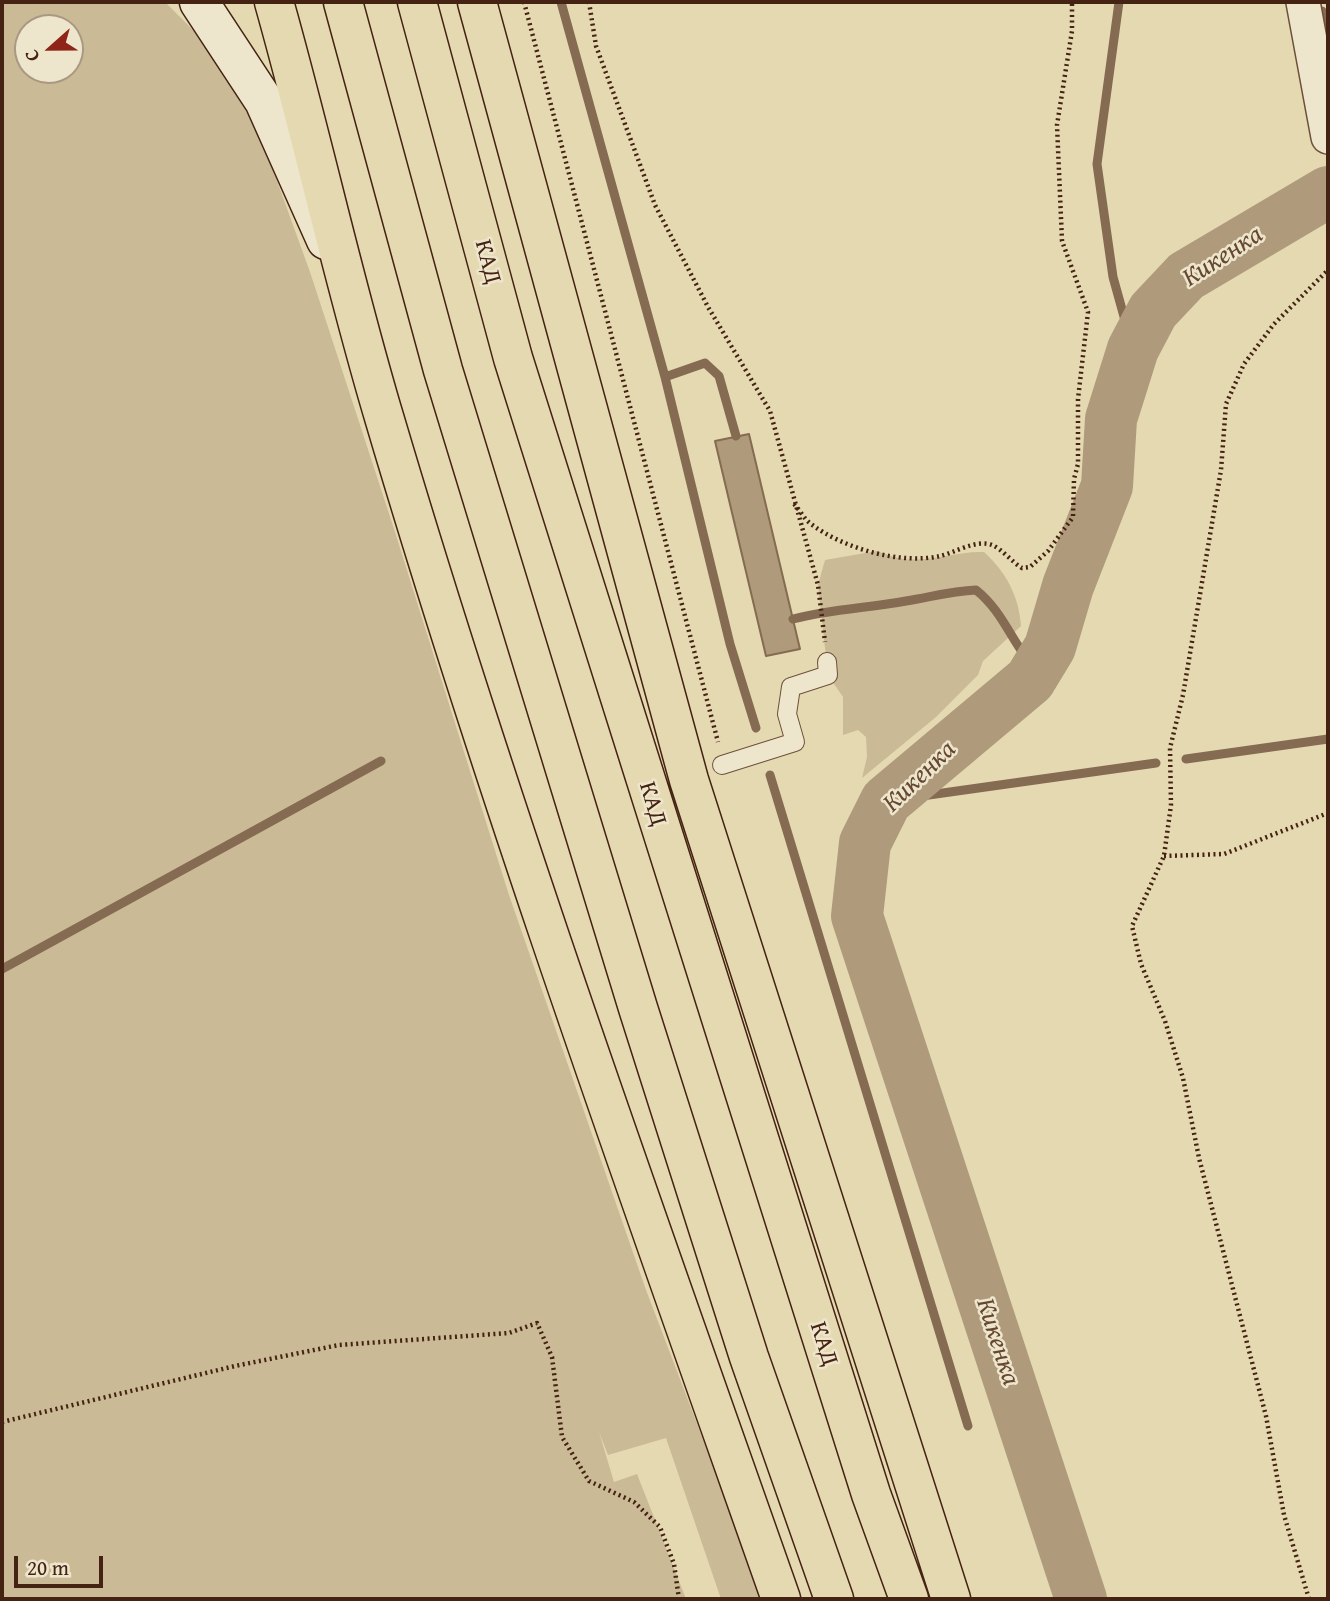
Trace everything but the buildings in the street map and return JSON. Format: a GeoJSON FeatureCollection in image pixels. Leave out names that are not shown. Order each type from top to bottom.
{"type":"FeatureCollection","features":[{"type":"Feature","properties":{"kind":"highway"},"geometry":{"type":"LineString","coordinates":[[274,2],[384,418],[518,848],[781,1599]]}},
{"type":"Feature","properties":{"kind":"highway"},"geometry":{"type":"LineString","coordinates":[[344,2],[443,370],[625,968],[749,1357],[834,1599]]}},
{"type":"Feature","properties":{"kind":"highway","name":"КАД"},"geometry":{"type":"LineString","coordinates":[[417,2],[517,371],[862,1468],[909,1599]]}},
{"type":"Feature","properties":{"kind":"highway"},"geometry":{"type":"LineString","coordinates":[[477,2],[689,780],[951,1599]]}},
{"type":"Feature","properties":{"kind":"main road"},"geometry":{"type":"LineString","coordinates":[[199,2],[264,101],[348,290]]}},
{"type":"Feature","properties":{"kind":"street"},"geometry":{"type":"LineString","coordinates":[[1303,2],[1328,137]]}},
{"type":"Feature","properties":{"kind":"lane"},"geometry":{"type":"LineString","coordinates":[[722,765],[795,742],[787,715],[791,687],[828,675],[827,662]]}},
{"type":"Feature","properties":{"kind":"path"},"geometry":{"type":"LineString","coordinates":[[524,2],[632,420],[715,725],[722,765]]}},
{"type":"Feature","properties":{"kind":"path"},"geometry":{"type":"LineString","coordinates":[[589,2],[596,46],[655,205],[708,307],[770,411],[818,585],[822,621]]}},
{"type":"Feature","properties":{"kind":"path"},"geometry":{"type":"LineString","coordinates":[[794,503],[808,522],[821,530],[850,544],[904,559],[936,557],[984,544],[991,545],[1022,568],[1030,567],[1066,531],[1073,517],[1074,480],[1078,464],[1077,399],[1088,312],[1062,241],[1063,217],[1058,193],[1060,156],[1057,125],[1072,31],[1072,2]]}},
{"type":"Feature","properties":{"kind":"path"},"geometry":{"type":"LineString","coordinates":[[1309,1599],[1284,1515],[1266,1416],[1199,1158],[1182,1078],[1165,1021],[1141,964],[1132,926],[1164,856],[1171,805],[1170,748],[1183,695],[1221,470],[1226,404],[1251,354],[1274,324],[1328,270]]}},
{"type":"Feature","properties":{"kind":"path"},"geometry":{"type":"LineString","coordinates":[[1164,856],[1224,854],[1328,813]]}},
{"type":"Feature","properties":{"kind":"path"},"geometry":{"type":"LineString","coordinates":[[2,1422],[235,1366],[339,1345],[509,1333],[537,1323],[552,1357],[562,1437],[589,1481],[634,1502],[660,1527],[674,1564],[679,1599]]}},
{"type":"Feature","properties":{"kind":"shaded area"},"geometry":{"type":"Polygon","coordinates":[[[2,2],[165,2],[204,41],[260,134],[310,272],[508,892],[646,1290],[764,1599],[721,1599],[666,1438],[608,1455],[599,1432],[614,1482],[637,1474],[686,1599],[2,1599],[2,2]]]}},
{"type":"Feature","properties":{"kind":"shaded area"},"geometry":{"type":"Polygon","coordinates":[[[749,434],[800,649],[766,656],[715,441],[749,434]]]}},
{"type":"Feature","properties":{"kind":"shaded area"},"geometry":{"type":"Polygon","coordinates":[[[877,551],[914,560],[984,552],[1010,585],[1021,626],[983,661],[978,675],[936,717],[862,778],[867,757],[866,737],[858,730],[843,735],[843,697],[828,675],[818,585],[825,560],[877,551]]]}},
{"type":"Feature","properties":{"kind":"waterway"},"geometry":{"type":"LineString","coordinates":[[561,2],[665,377]]}},
{"type":"Feature","properties":{"kind":"waterway"},"geometry":{"type":"LineString","coordinates":[[1119,2],[1097,164],[1113,277],[1133,349]]}},
{"type":"Feature","properties":{"kind":"waterway"},"geometry":{"type":"LineString","coordinates":[[1322,11],[1328,47]]}},
{"type":"Feature","properties":{"kind":"waterway","name":"Кикенка"},"geometry":{"type":"LineString","coordinates":[[1081,1599],[857,916],[865,843],[886,801],[1030,680],[1050,647],[1068,586],[1107,486],[1111,419],[1133,349],[1153,311],[1186,276],[1328,192]]}},
{"type":"Feature","properties":{"kind":"waterway"},"geometry":{"type":"LineString","coordinates":[[736,436],[719,376],[705,363],[665,377],[730,644],[756,728]]}},
{"type":"Feature","properties":{"kind":"waterway"},"geometry":{"type":"LineString","coordinates":[[793,619],[976,590],[994,608],[1037,671]]}},
{"type":"Feature","properties":{"kind":"waterway"},"geometry":{"type":"LineString","coordinates":[[1186,759],[1328,739]]}},
{"type":"Feature","properties":{"kind":"waterway"},"geometry":{"type":"LineString","coordinates":[[2,969],[381,761]]}},
{"type":"Feature","properties":{"kind":"waterway"},"geometry":{"type":"LineString","coordinates":[[886,801],[1156,763]]}},
{"type":"Feature","properties":{"kind":"waterway"},"geometry":{"type":"LineString","coordinates":[[770,775],[968,1426]]}}]}
